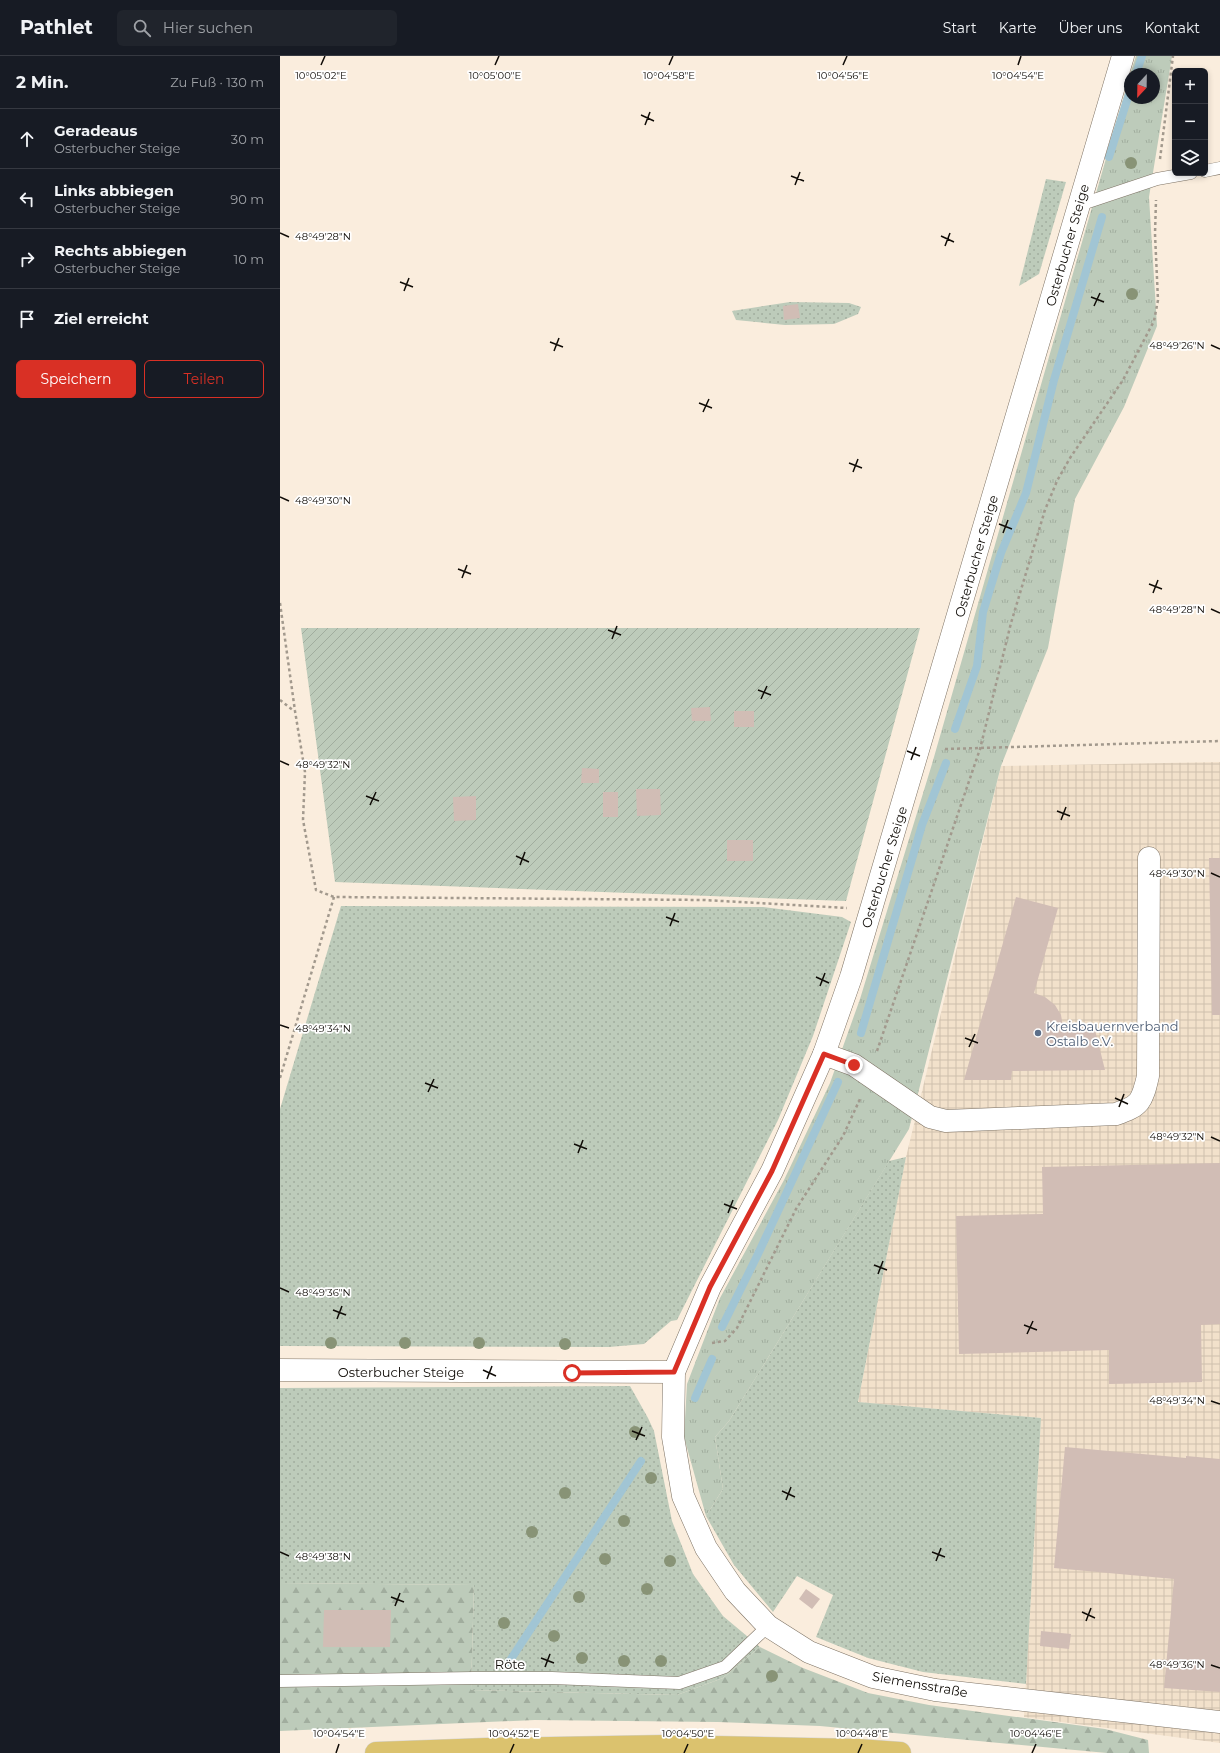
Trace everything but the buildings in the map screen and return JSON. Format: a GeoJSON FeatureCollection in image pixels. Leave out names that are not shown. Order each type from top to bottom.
{"type":"FeatureCollection","features":[{"type":"Feature","properties":{"kind":"highway"},"geometry":{"type":"LineString","coordinates":[[376,1753],[486,1748],[665,1746],[814,1752],[858,1750],[900,1753]]}},
{"type":"Feature","properties":{"kind":"street","name":"Osterbucher Steige"},"geometry":{"type":"LineString","coordinates":[[280,1370],[674,1372],[710,1287],[772,1171],[824,1054],[851,977],[1123,56]]}},
{"type":"Feature","properties":{"kind":"street"},"geometry":{"type":"LineString","coordinates":[[824,1054],[854,1065],[930,1117],[946,1121],[1116,1114],[1133,1108],[1144,1094],[1148,1076],[1149,858]]}},
{"type":"Feature","properties":{"kind":"street","name":"Siemensstraße"},"geometry":{"type":"LineString","coordinates":[[674,1372],[672,1437],[684,1496],[706,1548],[735,1591],[768,1626],[809,1652],[873,1677],[935,1690],[1220,1722]]}},
{"type":"Feature","properties":{"kind":"lane"},"geometry":{"type":"LineString","coordinates":[[1208,170],[1220,168]]}},
{"type":"Feature","properties":{"kind":"lane"},"geometry":{"type":"LineString","coordinates":[[1079,205],[1157,179],[1174,176]]}},
{"type":"Feature","properties":{"kind":"lane","name":"Röte"},"geometry":{"type":"LineString","coordinates":[[280,1681],[552,1678],[679,1683],[725,1667],[768,1626]]}},
{"type":"Feature","properties":{"kind":"path"},"geometry":{"type":"LineString","coordinates":[[688,1341],[711,1344],[725,1341],[737,1328],[796,1209],[843,1136],[869,1074],[980,749],[1011,623],[1045,510],[1057,481],[1070,458],[1124,380],[1154,321],[1158,300],[1155,234],[1157,179],[1173,56]]}},
{"type":"Feature","properties":{"kind":"path"},"geometry":{"type":"LineString","coordinates":[[280,602],[294,711],[305,772],[303,820],[316,890],[334,897],[704,900],[871,910]]}},
{"type":"Feature","properties":{"kind":"path"},"geometry":{"type":"LineString","coordinates":[[280,700],[294,711]]}},
{"type":"Feature","properties":{"kind":"path"},"geometry":{"type":"LineString","coordinates":[[919,750],[1220,741]]}},
{"type":"Feature","properties":{"kind":"path"},"geometry":{"type":"LineString","coordinates":[[280,1078],[334,897]]}},
{"type":"Feature","properties":{"kind":"shaded area"},"geometry":{"type":"Polygon","coordinates":[[[1220,762],[1220,1743],[1024,1717],[1041,1418],[858,1402],[906,1157],[1001,766],[1220,762]]]}},
{"type":"Feature","properties":{"kind":"green space"},"geometry":{"type":"Polygon","coordinates":[[[1136,56],[1172,56],[1149,197],[1157,326],[1124,407],[1075,499],[1048,648],[1001,766],[909,1129],[729,1421],[715,1437],[723,1489],[706,1516],[684,1437],[687,1384],[720,1298],[784,1180],[830,1083],[860,999],[932,764],[1124,96],[1124,104],[1160,104],[1160,68],[1132,68],[1136,56]]]}},
{"type":"Feature","properties":{"kind":"green space"},"geometry":{"type":"Polygon","coordinates":[[[1046,179],[1066,182],[1039,274],[1019,286],[1046,179]]]}},
{"type":"Feature","properties":{"kind":"green space"},"geometry":{"type":"Polygon","coordinates":[[[790,302],[849,303],[861,307],[858,314],[834,324],[785,325],[736,320],[732,311],[790,302]]]}},
{"type":"Feature","properties":{"kind":"green space"},"geometry":{"type":"Polygon","coordinates":[[[301,628],[920,628],[846,901],[335,882],[301,628]]]}},
{"type":"Feature","properties":{"kind":"green space"},"geometry":{"type":"Polygon","coordinates":[[[341,906],[763,907],[842,917],[851,922],[813,1036],[778,1120],[677,1320],[671,1321],[644,1344],[609,1347],[280,1346],[280,1109],[341,906]]]}},
{"type":"Feature","properties":{"kind":"green space"},"geometry":{"type":"Polygon","coordinates":[[[906,1157],[858,1402],[1041,1418],[1026,1684],[923,1672],[868,1658],[816,1637],[833,1595],[797,1576],[773,1612],[734,1565],[706,1516],[723,1489],[715,1437],[729,1421],[889,1161],[906,1157]]]}},
{"type":"Feature","properties":{"kind":"green space"},"geometry":{"type":"Polygon","coordinates":[[[630,1386],[654,1431],[672,1521],[693,1574],[723,1616],[760,1647],[723,1678],[677,1695],[471,1690],[474,1585],[280,1583],[280,1388],[630,1386]]]}},
{"type":"Feature","properties":{"kind":"green space"},"geometry":{"type":"Polygon","coordinates":[[[280,1583],[474,1585],[471,1690],[677,1695],[723,1678],[760,1647],[803,1668],[868,1693],[929,1705],[1105,1729],[1148,1740],[1149,1753],[1107,1753],[820,1726],[718,1722],[535,1720],[280,1731],[280,1583]]]}},
{"type":"Feature","properties":{"kind":"waterway"},"geometry":{"type":"LineString","coordinates":[[1138,68],[1142,56]]}},
{"type":"Feature","properties":{"kind":"waterway"},"geometry":{"type":"LineString","coordinates":[[1109,157],[1126,104]]}},
{"type":"Feature","properties":{"kind":"waterway"},"geometry":{"type":"LineString","coordinates":[[955,729],[977,666],[983,612],[1001,553],[1026,493],[1054,380],[1102,217]]}},
{"type":"Feature","properties":{"kind":"waterway"},"geometry":{"type":"LineString","coordinates":[[861,1033],[922,825],[946,763]]}},
{"type":"Feature","properties":{"kind":"waterway"},"geometry":{"type":"LineString","coordinates":[[722,1327],[758,1254],[838,1082]]}},
{"type":"Feature","properties":{"kind":"waterway"},"geometry":{"type":"LineString","coordinates":[[695,1398],[712,1359]]}},
{"type":"Feature","properties":{"kind":"waterway"},"geometry":{"type":"LineString","coordinates":[[509,1662],[641,1461]]}},
{"type":"Feature","properties":{"kind":"place","name":"Kreisbauernverband Ostalb e.V."},"geometry":{"type":"Point","coordinates":[1038,1033]}},
{"type":"Feature","properties":{"kind":"route"},"geometry":{"type":"LineString","coordinates":[[572,1373],[674,1372],[710,1287],[772,1171],[824,1054],[854,1065]]}}]}
